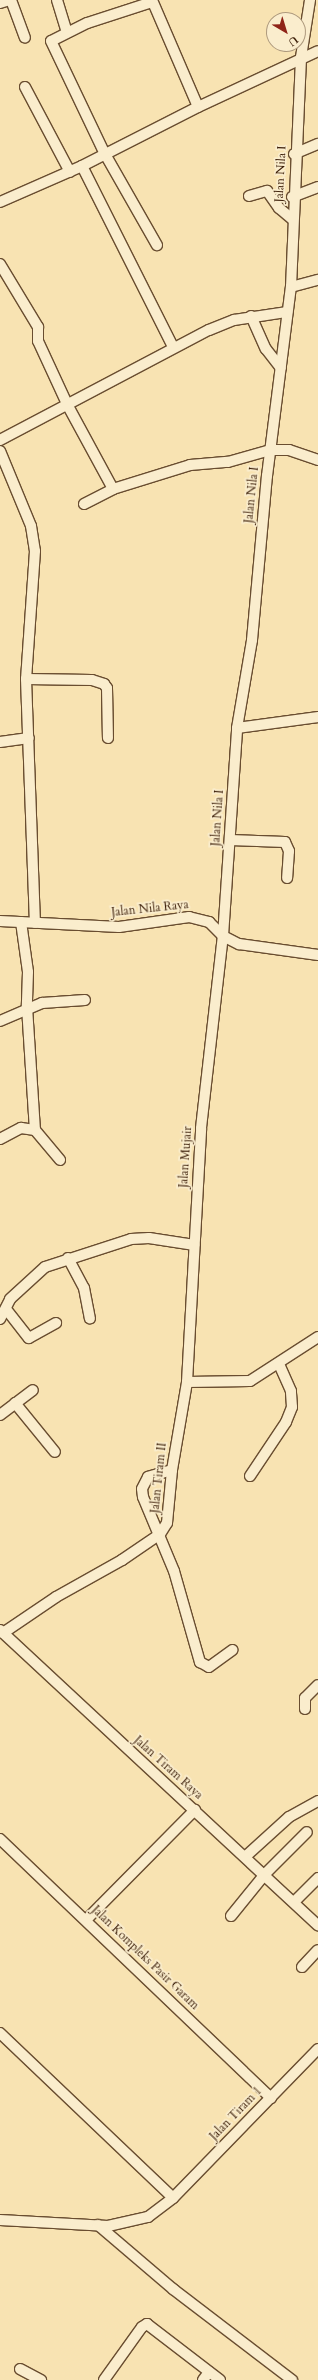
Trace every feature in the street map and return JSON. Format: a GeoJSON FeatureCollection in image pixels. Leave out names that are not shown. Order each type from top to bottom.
{"type":"FeatureCollection","features":[{"type":"Feature","properties":{"kind":"street"},"geometry":{"type":"LineString","coordinates":[[0,3],[10,0],[24,38]]}},
{"type":"Feature","properties":{"kind":"street"},"geometry":{"type":"LineString","coordinates":[[58,0],[67,32]]}},
{"type":"Feature","properties":{"kind":"street","name":"Jalan Nila I"},"geometry":{"type":"LineString","coordinates":[[223,936],[237,728],[252,645],[270,450],[291,287],[294,154],[301,53],[310,0]]}},
{"type":"Feature","properties":{"kind":"street"},"geometry":{"type":"LineString","coordinates":[[157,245],[103,148],[51,41],[67,32],[152,1],[195,102]]}},
{"type":"Feature","properties":{"kind":"street"},"geometry":{"type":"LineString","coordinates":[[0,202],[66,166],[82,166],[103,148],[195,102],[301,53],[318,51]]}},
{"type":"Feature","properties":{"kind":"street"},"geometry":{"type":"LineString","coordinates":[[25,87],[66,166]]}},
{"type":"Feature","properties":{"kind":"street"},"geometry":{"type":"LineString","coordinates":[[294,154],[318,144]]}},
{"type":"Feature","properties":{"kind":"street"},"geometry":{"type":"LineString","coordinates":[[82,166],[173,347]]}},
{"type":"Feature","properties":{"kind":"street"},"geometry":{"type":"LineString","coordinates":[[292,197],[318,187]]}},
{"type":"Feature","properties":{"kind":"street"},"geometry":{"type":"LineString","coordinates":[[249,196],[267,191],[279,208],[292,219]]}},
{"type":"Feature","properties":{"kind":"street"},"geometry":{"type":"LineString","coordinates":[[0,264],[38,326],[42,348],[68,406],[113,488]]}},
{"type":"Feature","properties":{"kind":"street"},"geometry":{"type":"LineString","coordinates":[[291,287],[318,280]]}},
{"type":"Feature","properties":{"kind":"street"},"geometry":{"type":"LineString","coordinates":[[0,440],[68,406],[173,347],[234,320],[251,316],[287,312]]}},
{"type":"Feature","properties":{"kind":"street"},"geometry":{"type":"LineString","coordinates":[[251,316],[266,349],[281,368]]}},
{"type":"Feature","properties":{"kind":"street"},"geometry":{"type":"LineString","coordinates":[[84,504],[113,488],[190,465],[228,462],[270,450],[288,450],[318,460]]}},
{"type":"Feature","properties":{"kind":"street"},"geometry":{"type":"LineString","coordinates":[[0,451],[31,526],[35,580],[26,679],[35,923]]}},
{"type":"Feature","properties":{"kind":"street"},"geometry":{"type":"LineString","coordinates":[[26,679],[92,680],[106,686],[108,738]]}},
{"type":"Feature","properties":{"kind":"street"},"geometry":{"type":"LineString","coordinates":[[237,728],[318,717]]}},
{"type":"Feature","properties":{"kind":"street"},"geometry":{"type":"LineString","coordinates":[[0,742],[29,738]]}},
{"type":"Feature","properties":{"kind":"street"},"geometry":{"type":"LineString","coordinates":[[230,840],[288,844],[287,878]]}},
{"type":"Feature","properties":{"kind":"street","name":"Jalan Nila Raya"},"geometry":{"type":"LineString","coordinates":[[0,921],[119,927],[189,917],[209,922],[223,936],[239,944],[318,954]]}},
{"type":"Feature","properties":{"kind":"street"},"geometry":{"type":"LineString","coordinates":[[21,922],[28,972],[27,1007],[35,1130],[60,1160]]}},
{"type":"Feature","properties":{"kind":"street","name":"Jalan Mujair"},"geometry":{"type":"LineString","coordinates":[[187,1382],[201,1128],[223,936]]}},
{"type":"Feature","properties":{"kind":"street"},"geometry":{"type":"LineString","coordinates":[[0,1021],[27,1007],[85,1000]]}},
{"type":"Feature","properties":{"kind":"street"},"geometry":{"type":"LineString","coordinates":[[0,1138],[22,1128],[35,1130]]}},
{"type":"Feature","properties":{"kind":"street"},"geometry":{"type":"LineString","coordinates":[[0,1319],[6,1310],[10,1299],[26,1281],[45,1267],[68,1258],[131,1239],[149,1238],[194,1245]]}},
{"type":"Feature","properties":{"kind":"street"},"geometry":{"type":"LineString","coordinates":[[68,1258],[84,1288],[90,1318]]}},
{"type":"Feature","properties":{"kind":"street"},"geometry":{"type":"LineString","coordinates":[[6,1310],[30,1338],[56,1323]]}},
{"type":"Feature","properties":{"kind":"street"},"geometry":{"type":"LineString","coordinates":[[187,1382],[239,1384],[250,1381],[279,1364],[318,1337]]}},
{"type":"Feature","properties":{"kind":"street"},"geometry":{"type":"LineString","coordinates":[[250,1476],[286,1422],[292,1407],[291,1391],[279,1364]]}},
{"type":"Feature","properties":{"kind":"street","name":"Jalan Tiram II"},"geometry":{"type":"LineString","coordinates":[[160,1534],[167,1523],[172,1470],[187,1382]]}},
{"type":"Feature","properties":{"kind":"street"},"geometry":{"type":"LineString","coordinates":[[0,1415],[33,1390]]}},
{"type":"Feature","properties":{"kind":"street"},"geometry":{"type":"LineString","coordinates":[[15,1404],[55,1452]]}},
{"type":"Feature","properties":{"kind":"street"},"geometry":{"type":"LineString","coordinates":[[172,1470],[148,1477],[142,1488],[174,1571],[200,1662],[209,1667],[232,1650]]}},
{"type":"Feature","properties":{"kind":"street"},"geometry":{"type":"LineString","coordinates":[[1,1631],[160,1534]]}},
{"type":"Feature","properties":{"kind":"street","name":"Jalan Tiram Raya"},"geometry":{"type":"LineString","coordinates":[[1,1631],[246,1856],[318,1926]]}},
{"type":"Feature","properties":{"kind":"street"},"geometry":{"type":"LineString","coordinates":[[305,1709],[305,1698],[318,1685]]}},
{"type":"Feature","properties":{"kind":"street"},"geometry":{"type":"LineString","coordinates":[[246,1856],[289,1818],[318,1800]]}},
{"type":"Feature","properties":{"kind":"street"},"geometry":{"type":"LineString","coordinates":[[86,1920],[195,1810]]}},
{"type":"Feature","properties":{"kind":"street"},"geometry":{"type":"LineString","coordinates":[[231,1916],[265,1874],[307,1832]]}},
{"type":"Feature","properties":{"kind":"street","name":"Jalan Kompleks Pasir Garam"},"geometry":{"type":"LineString","coordinates":[[0,1839],[271,2098]]}},
{"type":"Feature","properties":{"kind":"street"},"geometry":{"type":"LineString","coordinates":[[294,1902],[318,1878]]}},
{"type":"Feature","properties":{"kind":"street"},"geometry":{"type":"LineString","coordinates":[[302,1967],[318,1950]]}},
{"type":"Feature","properties":{"kind":"street"},"geometry":{"type":"LineString","coordinates":[[0,2033],[173,2198]]}},
{"type":"Feature","properties":{"kind":"street","name":"Jalan Tiram 1"},"geometry":{"type":"LineString","coordinates":[[0,2220],[98,2225],[139,2221],[173,2198],[318,2049]]}},
{"type":"Feature","properties":{"kind":"street"},"geometry":{"type":"LineString","coordinates":[[98,2225],[173,2289],[292,2380]]}},
{"type":"Feature","properties":{"kind":"street"},"geometry":{"type":"LineString","coordinates":[[104,2380],[142,2327],[147,2324],[206,2376],[220,2380]]}},
{"type":"Feature","properties":{"kind":"street"},"geometry":{"type":"LineString","coordinates":[[20,2369],[41,2380]]}}]}
